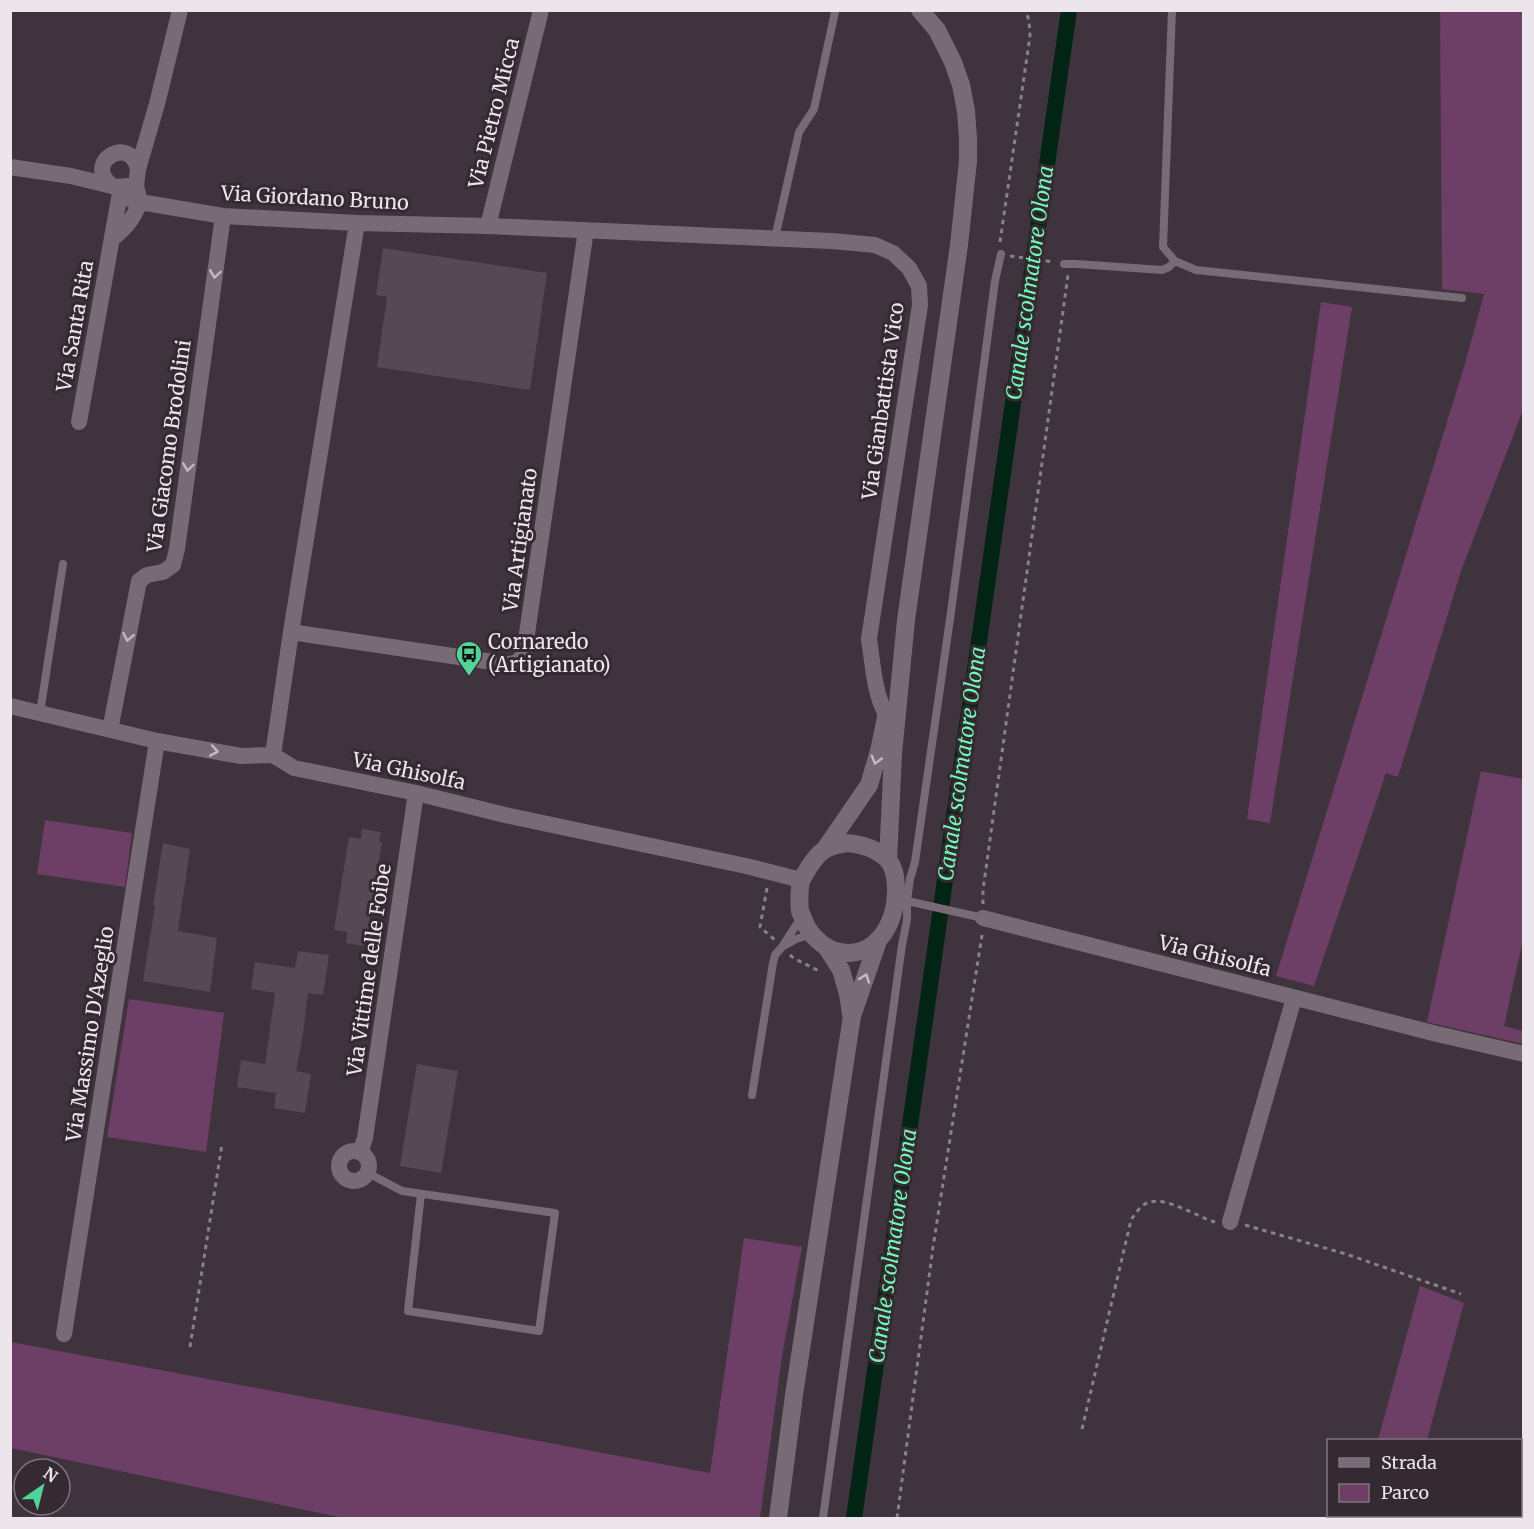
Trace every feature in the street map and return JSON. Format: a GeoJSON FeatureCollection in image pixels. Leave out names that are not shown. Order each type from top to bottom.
{"type":"FeatureCollection","features":[{"type":"Feature","properties":{"kind":"main road"},"geometry":{"type":"LineString","coordinates":[[778,1518],[794,1395],[852,1016],[878,941],[886,931],[902,900],[888,860],[893,754],[906,620],[959,245],[968,160],[966,111],[953,62],[937,30],[920,10]]}},
{"type":"Feature","properties":{"kind":"main road"},"geometry":{"type":"LineString","coordinates":[[934,10],[937,30]]}},
{"type":"Feature","properties":{"kind":"main road"},"geometry":{"type":"LineString","coordinates":[[852,1016],[841,970],[827,948],[808,930],[802,915],[800,909],[801,880],[869,785],[879,751],[906,620]]}},
{"type":"Feature","properties":{"kind":"main road"},"geometry":{"type":"LineString","coordinates":[[825,849],[846,843],[860,844],[875,850],[888,860]]}},
{"type":"Feature","properties":{"kind":"main road"},"geometry":{"type":"LineString","coordinates":[[827,948],[844,953],[862,950],[878,941]]}},
{"type":"Feature","properties":{"kind":"street"},"geometry":{"type":"LineString","coordinates":[[140,202],[137,193],[137,173],[136,163],[133,158],[126,153],[118,152],[107,157],[103,166],[104,178],[116,188],[128,185],[137,173],[153,120],[180,10]]}},
{"type":"Feature","properties":{"kind":"street","name":"Via Pietro Micca"},"geometry":{"type":"LineString","coordinates":[[488,226],[541,10]]}},
{"type":"Feature","properties":{"kind":"street"},"geometry":{"type":"LineString","coordinates":[[126,153],[140,141],[153,120]]}},
{"type":"Feature","properties":{"kind":"street"},"geometry":{"type":"LineString","coordinates":[[71,176],[94,171],[103,166]]}},
{"type":"Feature","properties":{"kind":"street","name":"Via Giordano Bruno"},"geometry":{"type":"LineString","coordinates":[[10,167],[71,176],[116,188],[126,198],[140,202],[223,216],[357,223],[488,226]]}},
{"type":"Feature","properties":{"kind":"street","name":"Via Santa Rita"},"geometry":{"type":"LineString","coordinates":[[79,422],[113,238],[116,188]]}},
{"type":"Feature","properties":{"kind":"street","name":"Via Santa Rita"},"geometry":{"type":"LineString","coordinates":[[113,238],[126,228],[140,202]]}},
{"type":"Feature","properties":{"kind":"street","name":"Via Giacomo Brodolini"},"geometry":{"type":"LineString","coordinates":[[110,729],[139,581],[147,575],[163,572],[173,565],[223,216]]}},
{"type":"Feature","properties":{"kind":"street"},"geometry":{"type":"LineString","coordinates":[[10,706],[157,741],[241,756],[273,755],[357,223]]}},
{"type":"Feature","properties":{"kind":"street","name":"Via Gianbattista Vico"},"geometry":{"type":"LineString","coordinates":[[488,226],[775,238],[875,245],[893,254],[909,268],[919,286],[920,305],[869,639],[880,704],[886,716]]}},
{"type":"Feature","properties":{"kind":"street","name":"Via Artigianato"},"geometry":{"type":"LineString","coordinates":[[291,632],[506,664],[520,661],[527,644],[586,230]]}},
{"type":"Feature","properties":{"kind":"street","name":"Via Massimo D'Azeglio"},"geometry":{"type":"LineString","coordinates":[[64,1334],[157,741]]}},
{"type":"Feature","properties":{"kind":"street","name":"Via Ghisolfa"},"geometry":{"type":"LineString","coordinates":[[273,755],[294,768],[416,793],[801,880]]}},
{"type":"Feature","properties":{"kind":"street","name":"Via Vittime delle Foibe"},"geometry":{"type":"LineString","coordinates":[[360,1152],[365,1138],[416,793]]}},
{"type":"Feature","properties":{"kind":"street","name":"Via Ghisolfa"},"geometry":{"type":"LineString","coordinates":[[983,918],[1437,1034],[1524,1054]]}},
{"type":"Feature","properties":{"kind":"street"},"geometry":{"type":"LineString","coordinates":[[1230,1222],[1294,998]]}},
{"type":"Feature","properties":{"kind":"street"},"geometry":{"type":"LineString","coordinates":[[360,1152],[369,1163],[368,1173],[362,1180],[347,1180],[340,1173],[340,1162],[345,1154],[360,1152]]}},
{"type":"Feature","properties":{"kind":"lane"},"geometry":{"type":"LineString","coordinates":[[1172,10],[1163,247],[1175,261],[1196,270],[1461,298]]}},
{"type":"Feature","properties":{"kind":"lane"},"geometry":{"type":"LineString","coordinates":[[775,238],[799,132],[814,109],[835,12]]}},
{"type":"Feature","properties":{"kind":"lane"},"geometry":{"type":"LineString","coordinates":[[823,1518],[907,920],[902,900],[915,862],[995,281],[1001,254]]}},
{"type":"Feature","properties":{"kind":"lane"},"geometry":{"type":"LineString","coordinates":[[1064,264],[1162,270],[1175,261]]}},
{"type":"Feature","properties":{"kind":"lane"},"geometry":{"type":"LineString","coordinates":[[40,713],[63,564]]}},
{"type":"Feature","properties":{"kind":"lane","name":"Via Ghisolfa"},"geometry":{"type":"LineString","coordinates":[[902,900],[983,918]]}},
{"type":"Feature","properties":{"kind":"lane"},"geometry":{"type":"LineString","coordinates":[[752,1095],[773,963],[802,915]]}},
{"type":"Feature","properties":{"kind":"lane"},"geometry":{"type":"LineString","coordinates":[[782,947],[812,934]]}},
{"type":"Feature","properties":{"kind":"lane"},"geometry":{"type":"LineString","coordinates":[[368,1173],[402,1191],[555,1213],[539,1331],[408,1311],[421,1194]]}},
{"type":"Feature","properties":{"kind":"path"},"geometry":{"type":"LineString","coordinates":[[897,1518],[933,1247],[982,937],[983,890],[1069,271],[1064,264],[1006,256],[1001,254],[999,249],[1030,36],[1029,20],[1025,10]]}},
{"type":"Feature","properties":{"kind":"path"},"geometry":{"type":"LineString","coordinates":[[190,1347],[222,1144]]}},
{"type":"Feature","properties":{"kind":"path"},"geometry":{"type":"LineString","coordinates":[[1082,1430],[1131,1220],[1148,1203],[1168,1203],[1213,1222],[1230,1222],[1267,1230],[1346,1254],[1461,1294]]}},
{"type":"Feature","properties":{"kind":"green space"},"geometry":{"type":"Polygon","coordinates":[[[1440,11],[1523,11],[1523,410],[1461,571],[1398,777],[1386,773],[1314,986],[1276,976],[1464,367],[1484,294],[1442,289],[1440,11]]]}},
{"type":"Feature","properties":{"kind":"green space"},"geometry":{"type":"Polygon","coordinates":[[[1321,302],[1352,307],[1270,823],[1247,819],[1321,302]]]}},
{"type":"Feature","properties":{"kind":"green space"},"geometry":{"type":"Polygon","coordinates":[[[1481,771],[1523,779],[1523,940],[1504,1026],[1523,1031],[1523,1044],[1427,1022],[1481,771]]]}},
{"type":"Feature","properties":{"kind":"green space"},"geometry":{"type":"Polygon","coordinates":[[[45,820],[132,833],[125,887],[37,874],[45,820]]]}},
{"type":"Feature","properties":{"kind":"green space"},"geometry":{"type":"Polygon","coordinates":[[[129,999],[224,1013],[206,1152],[107,1137],[129,999]]]}},
{"type":"Feature","properties":{"kind":"green space"},"geometry":{"type":"Polygon","coordinates":[[[744,1238],[802,1247],[782,1356],[760,1518],[343,1518],[72,1461],[72,1457],[54,1457],[11,1448],[11,1342],[710,1473],[744,1238]]]}},
{"type":"Feature","properties":{"kind":"green space"},"geometry":{"type":"Polygon","coordinates":[[[1420,1286],[1464,1303],[1427,1439],[1378,1439],[1420,1286]]]}},
{"type":"Feature","properties":{"kind":"green space"},"geometry":{"type":"Polygon","coordinates":[[[1358,1517],[1406,1517],[1405,1518],[1358,1517]]]}},
{"type":"Feature","properties":{"kind":"building"},"geometry":{"type":"Polygon","coordinates":[[[383,248],[547,273],[530,390],[377,367],[387,297],[376,295],[383,248]]]}},
{"type":"Feature","properties":{"kind":"building"},"geometry":{"type":"Polygon","coordinates":[[[362,829],[381,832],[379,842],[382,842],[367,935],[364,935],[363,946],[346,943],[347,932],[334,930],[349,837],[361,839],[362,829]]]}},
{"type":"Feature","properties":{"kind":"building"},"geometry":{"type":"Polygon","coordinates":[[[163,843],[190,849],[178,931],[217,938],[210,992],[143,981],[163,843]]]}},
{"type":"Feature","properties":{"kind":"building"},"geometry":{"type":"Polygon","coordinates":[[[298,951],[329,955],[323,995],[308,993],[296,1071],[311,1074],[305,1113],[274,1108],[276,1093],[237,1087],[241,1060],[265,1064],[275,993],[251,989],[255,962],[295,968],[298,951]]]}},
{"type":"Feature","properties":{"kind":"building"},"geometry":{"type":"Polygon","coordinates":[[[417,1064],[458,1071],[441,1173],[400,1166],[417,1064]]]}},
{"type":"Feature","properties":{"kind":"waterway","name":"Canale scolmatore Olona"},"geometry":{"type":"LineString","coordinates":[[854,1518],[1069,10]]}},
{"type":"Feature","properties":{"kind":"place","name":"Cornaredo (Artigianato)"},"geometry":{"type":"Point","coordinates":[469,677]}}]}
